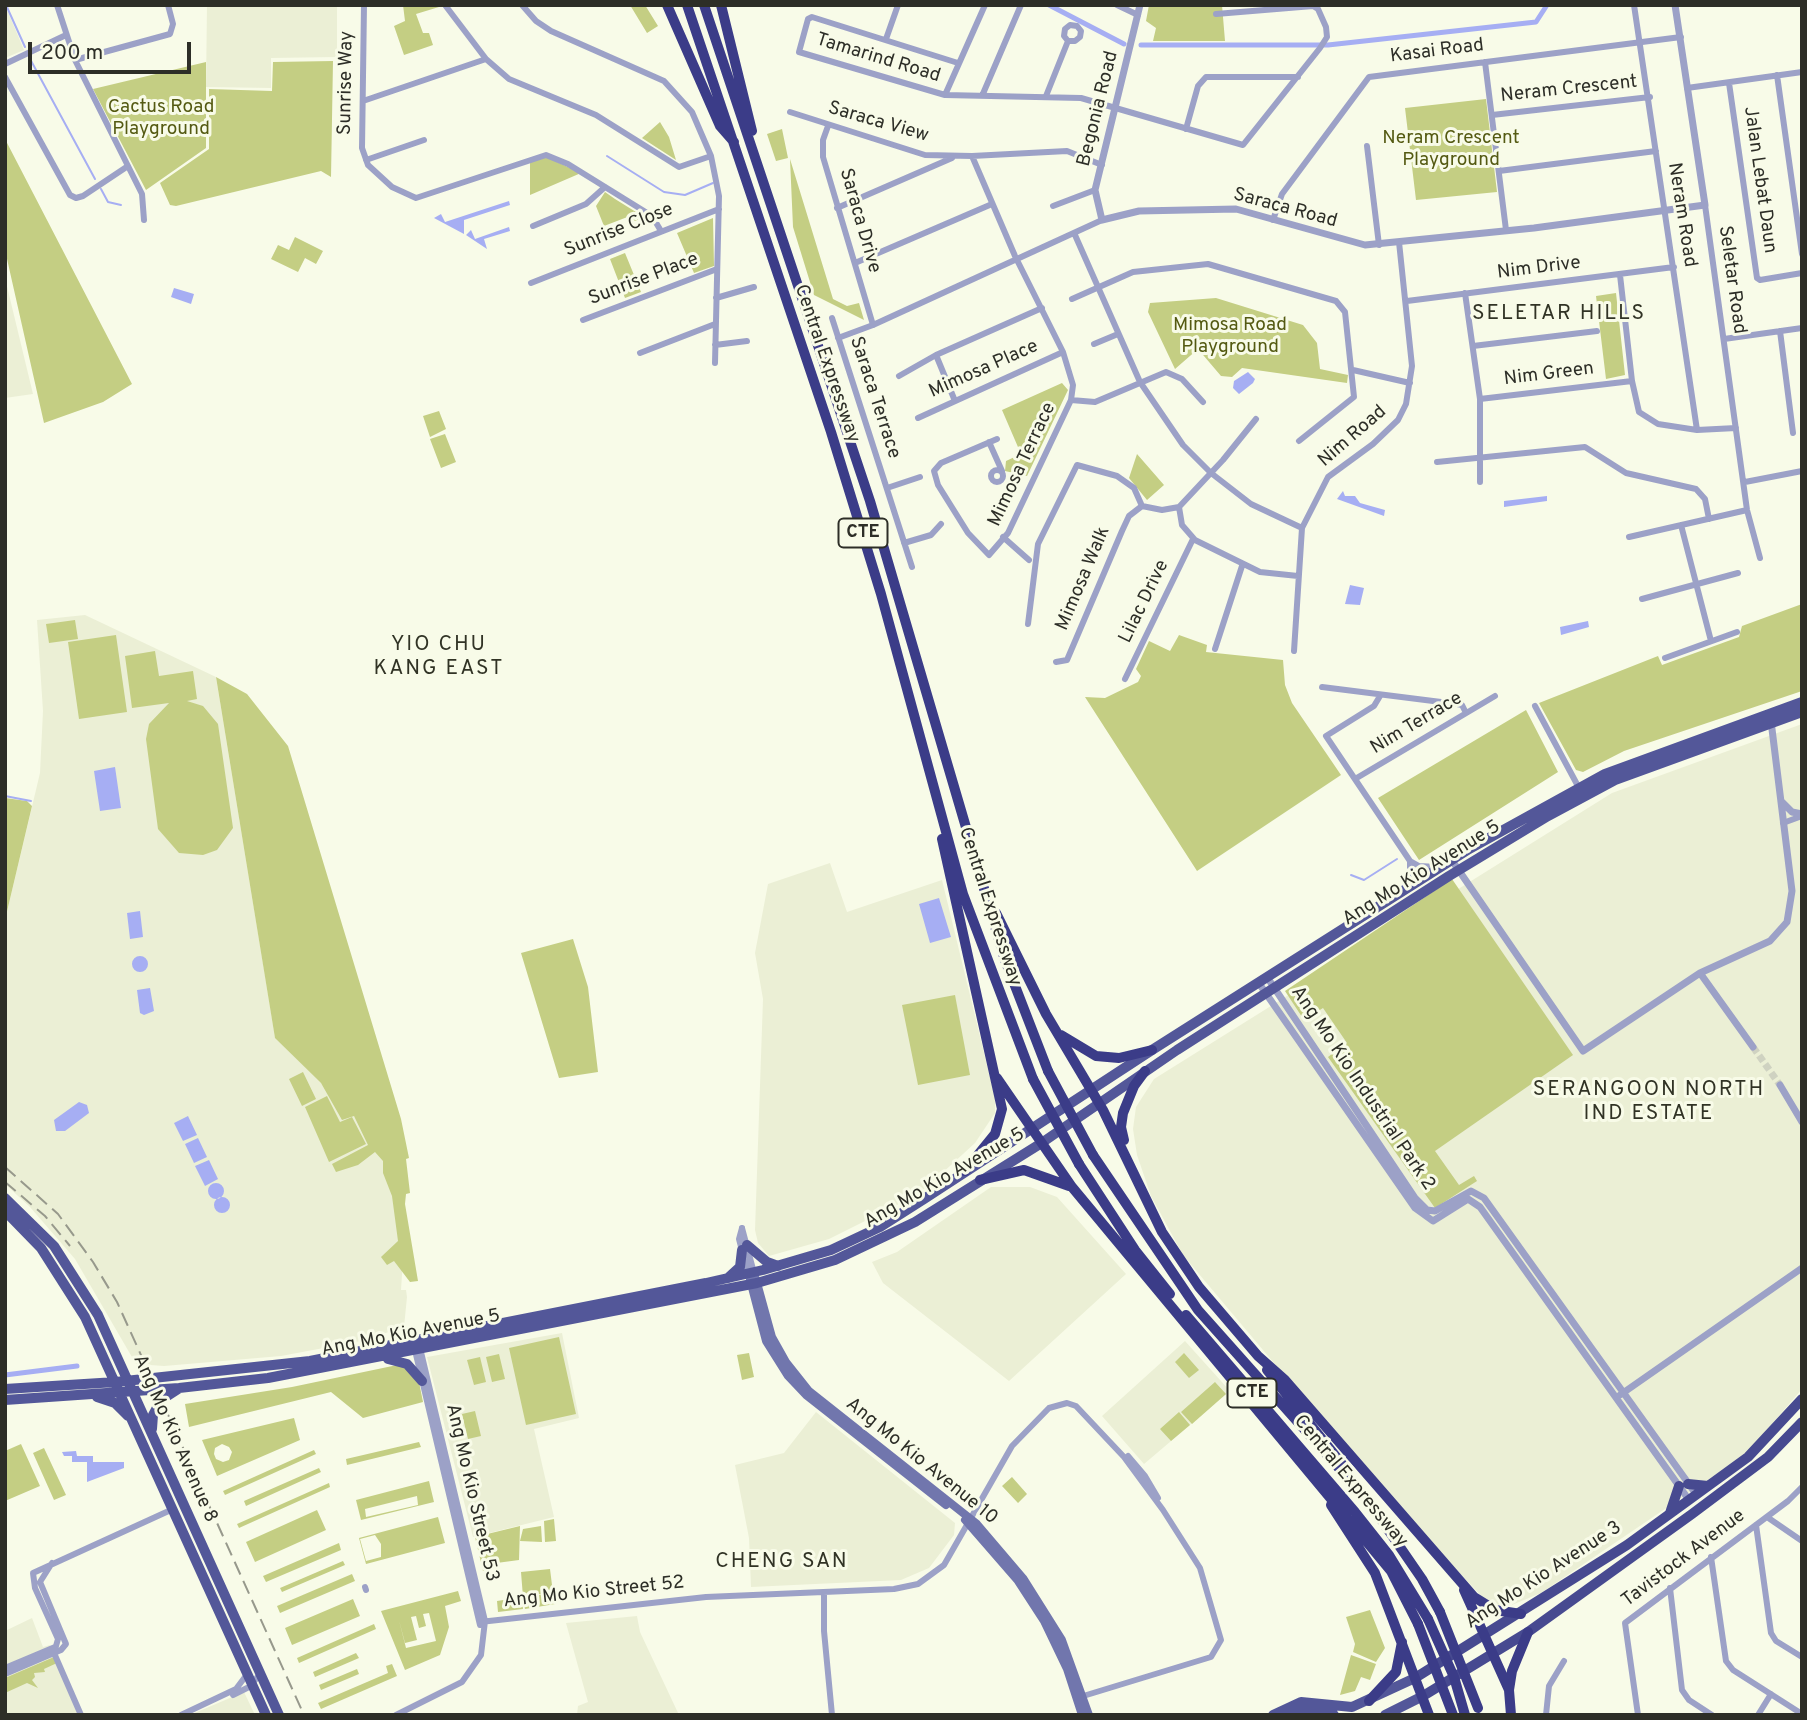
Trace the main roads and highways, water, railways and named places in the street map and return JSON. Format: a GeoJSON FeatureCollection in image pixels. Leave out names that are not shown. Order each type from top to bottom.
{"type":"FeatureCollection","features":[{"type":"Feature","properties":{"kind":"highway"},"geometry":{"type":"LineString","coordinates":[[667,5],[720,126],[736,144]]}},
{"type":"Feature","properties":{"kind":"highway"},"geometry":{"type":"LineString","coordinates":[[721,5],[752,120],[751,141]]}},
{"type":"Feature","properties":{"kind":"highway","name":"Central Expressway"},"geometry":{"type":"LineString","coordinates":[[704,6],[870,501],[1005,960],[1048,1071],[1093,1155],[1198,1310],[1369,1502],[1422,1579],[1459,1653],[1479,1711]]}},
{"type":"Feature","properties":{"kind":"highway","name":"Central Expressway"},"geometry":{"type":"LineString","coordinates":[[688,9],[736,144],[881,594],[963,894],[1033,1079],[1079,1164],[1135,1250],[1188,1317],[1389,1555],[1454,1677],[1465,1715]]}},
{"type":"Feature","properties":{"kind":"highway"},"geometry":{"type":"LineString","coordinates":[[939,808],[948,870],[1002,1109],[995,1134],[964,1171]]}},
{"type":"Feature","properties":{"kind":"highway"},"geometry":{"type":"LineString","coordinates":[[982,883],[1056,1031],[1099,1103],[1177,1257],[1326,1440],[1369,1502]]}},
{"type":"Feature","properties":{"kind":"highway"},"geometry":{"type":"LineString","coordinates":[[1056,1031],[1074,1045],[1096,1056],[1119,1058],[1152,1050]]}},
{"type":"Feature","properties":{"kind":"highway"},"geometry":{"type":"LineString","coordinates":[[1128,1160],[1121,1128],[1123,1113],[1134,1087],[1145,1071]]}},
{"type":"Feature","properties":{"kind":"highway"},"geometry":{"type":"LineString","coordinates":[[997,1078],[1072,1188],[1391,1571],[1423,1621],[1453,1715]]}},
{"type":"Feature","properties":{"kind":"highway"},"geometry":{"type":"LineString","coordinates":[[980,1180],[1024,1170],[1072,1188]]}},
{"type":"Feature","properties":{"kind":"highway"},"geometry":{"type":"LineString","coordinates":[[1258,1356],[1285,1380],[1486,1607],[1521,1614]]}},
{"type":"Feature","properties":{"kind":"highway","name":"Ang Mo Kio Avenue 3"},"geometry":{"type":"LineString","coordinates":[[1415,1678],[1521,1614],[1692,1497],[1755,1451],[1802,1399]]}},
{"type":"Feature","properties":{"kind":"highway","name":"Ang Mo Kio Avenue 3"},"geometry":{"type":"LineString","coordinates":[[1423,1696],[1528,1632],[1763,1460],[1802,1422]]}},
{"type":"Feature","properties":{"kind":"highway"},"geometry":{"type":"LineString","coordinates":[[1755,1451],[1755,1460],[1763,1460]]}},
{"type":"Feature","properties":{"kind":"highway"},"geometry":{"type":"LineString","coordinates":[[1314,1476],[1375,1573],[1429,1715]]}},
{"type":"Feature","properties":{"kind":"highway"},"geometry":{"type":"LineString","coordinates":[[1669,1513],[1683,1485],[1708,1485]]}},
{"type":"Feature","properties":{"kind":"highway"},"geometry":{"type":"LineString","coordinates":[[1460,1580],[1509,1690]]}},
{"type":"Feature","properties":{"kind":"highway"},"geometry":{"type":"LineString","coordinates":[[1511,1715],[1509,1690],[1512,1671],[1528,1632]]}},
{"type":"Feature","properties":{"kind":"highway"},"geometry":{"type":"LineString","coordinates":[[1369,1701],[1396,1672],[1402,1639]]}},
{"type":"Feature","properties":{"kind":"main road","name":"Ang Mo Kio Avenue 5"},"geometry":{"type":"LineString","coordinates":[[5,1389],[96,1384],[276,1366],[799,1272],[855,1252],[915,1222],[1041,1144],[1145,1071],[1458,870],[1615,780],[1770,718],[1802,702]]}},
{"type":"Feature","properties":{"kind":"main road","name":"Ang Mo Kio Avenue 5"},"geometry":{"type":"LineString","coordinates":[[5,1400],[134,1392],[268,1378],[418,1352],[727,1278],[753,1279],[779,1266],[831,1250],[880,1227],[1437,867],[1579,788],[1619,768],[1770,718],[1802,712]]}},
{"type":"Feature","properties":{"kind":"main road","name":"Ang Mo Kio Avenue 8"},"geometry":{"type":"LineString","coordinates":[[5,1198],[54,1246],[73,1271],[130,1381],[279,1715]]}},
{"type":"Feature","properties":{"kind":"main road","name":"Ang Mo Kio Avenue 8"},"geometry":{"type":"LineString","coordinates":[[5,1211],[41,1248],[62,1278],[106,1360],[266,1715]]}},
{"type":"Feature","properties":{"kind":"main road"},"geometry":{"type":"LineString","coordinates":[[727,1278],[740,1267],[745,1248],[779,1266]]}},
{"type":"Feature","properties":{"kind":"main road","name":"Ang Mo Kio Avenue 10"},"geometry":{"type":"LineString","coordinates":[[753,1279],[766,1341],[788,1376],[806,1395],[858,1438],[969,1520],[1031,1600],[1056,1643],[1089,1715]]}},
{"type":"Feature","properties":{"kind":"main road"},"geometry":{"type":"LineString","coordinates":[[384,1358],[407,1364],[422,1381]]}},
{"type":"Feature","properties":{"kind":"main road"},"geometry":{"type":"LineString","coordinates":[[96,1384],[106,1360]]}},
{"type":"Feature","properties":{"kind":"main road"},"geometry":{"type":"LineString","coordinates":[[120,1360],[134,1371],[150,1378]]}},
{"type":"Feature","properties":{"kind":"main road"},"geometry":{"type":"LineString","coordinates":[[152,1432],[153,1415],[161,1400],[179,1388]]}},
{"type":"Feature","properties":{"kind":"main road"},"geometry":{"type":"LineString","coordinates":[[90,1395],[115,1403],[135,1425]]}},
{"type":"Feature","properties":{"kind":"main road"},"geometry":{"type":"LineString","coordinates":[[224,1621],[230,1624],[235,1616]]}},
{"type":"Feature","properties":{"kind":"main road","name":"Ang Mo Kio Avenue 3"},"geometry":{"type":"LineString","coordinates":[[1273,1715],[1301,1702],[1352,1707],[1415,1678]]}},
{"type":"Feature","properties":{"kind":"main road","name":"Ang Mo Kio Avenue 3"},"geometry":{"type":"LineString","coordinates":[[1385,1715],[1423,1696]]}},
{"type":"Feature","properties":{"kind":"main road","name":"Ang Mo Kio Avenue 10"},"geometry":{"type":"LineString","coordinates":[[1080,1697],[1082,1715]]}},
{"type":"Feature","properties":{"kind":"main road"},"geometry":{"type":"LineString","coordinates":[[1290,1715],[1305,1711],[1334,1715]]}},
{"type":"Feature","properties":{"kind":"water"},"geometry":{"type":"Polygon","coordinates":[[[509,201],[510,205],[464,220],[464,234],[434,218],[441,214],[445,222],[509,201]]]}},
{"type":"Feature","properties":{"kind":"water"},"geometry":{"type":"Polygon","coordinates":[[[509,227],[510,231],[484,239],[487,249],[466,235],[471,230],[475,239],[509,227]]]}},
{"type":"Feature","properties":{"kind":"water"},"geometry":{"type":"Polygon","coordinates":[[[174,288],[194,294],[191,304],[171,297],[174,288]]]}},
{"type":"Feature","properties":{"kind":"water"},"geometry":{"type":"Polygon","coordinates":[[[1248,372],[1255,379],[1239,394],[1233,388],[1234,381],[1248,372]]]}},
{"type":"Feature","properties":{"kind":"water"},"geometry":{"type":"Polygon","coordinates":[[[1343,491],[1345,496],[1355,496],[1360,503],[1385,510],[1384,516],[1337,499],[1343,491]]]}},
{"type":"Feature","properties":{"kind":"water"},"geometry":{"type":"Polygon","coordinates":[[[1547,496],[1547,501],[1504,507],[1504,501],[1547,496]]]}},
{"type":"Feature","properties":{"kind":"water"},"geometry":{"type":"Polygon","coordinates":[[[1350,585],[1364,588],[1360,605],[1345,604],[1350,585]]]}},
{"type":"Feature","properties":{"kind":"water"},"geometry":{"type":"Polygon","coordinates":[[[1588,621],[1589,627],[1561,635],[1560,627],[1588,621]]]}},
{"type":"Feature","properties":{"kind":"water"},"geometry":{"type":"Polygon","coordinates":[[[115,767],[121,808],[100,811],[94,771],[115,767]]]}},
{"type":"Feature","properties":{"kind":"water"},"geometry":{"type":"Polygon","coordinates":[[[939,898],[951,937],[930,943],[919,904],[939,898]]]}},
{"type":"Feature","properties":{"kind":"water"},"geometry":{"type":"Polygon","coordinates":[[[140,911],[143,937],[130,939],[127,913],[140,911]]]}},
{"type":"Feature","properties":{"kind":"water"},"geometry":{"type":"Polygon","coordinates":[[[140,956],[146,958],[146,970],[140,972],[134,970],[132,964],[134,958],[140,956]]]}},
{"type":"Feature","properties":{"kind":"water"},"geometry":{"type":"Polygon","coordinates":[[[150,988],[154,1011],[144,1015],[140,1013],[137,990],[150,988]]]}},
{"type":"Feature","properties":{"kind":"water"},"geometry":{"type":"Polygon","coordinates":[[[79,1102],[87,1105],[89,1113],[65,1131],[56,1131],[54,1120],[79,1102]]]}},
{"type":"Feature","properties":{"kind":"water"},"geometry":{"type":"Polygon","coordinates":[[[188,1116],[197,1135],[183,1141],[174,1123],[188,1116]]]}},
{"type":"Feature","properties":{"kind":"water"},"geometry":{"type":"Polygon","coordinates":[[[198,1138],[207,1157],[194,1163],[185,1144],[198,1138]]]}},
{"type":"Feature","properties":{"kind":"water"},"geometry":{"type":"Polygon","coordinates":[[[209,1160],[218,1179],[205,1186],[195,1166],[209,1160]]]}},
{"type":"Feature","properties":{"kind":"water"},"geometry":{"type":"Polygon","coordinates":[[[216,1183],[222,1185],[222,1197],[216,1199],[210,1197],[208,1191],[210,1185],[216,1183]]]}},
{"type":"Feature","properties":{"kind":"water"},"geometry":{"type":"Polygon","coordinates":[[[222,1197],[228,1199],[228,1211],[222,1213],[216,1211],[214,1205],[216,1199],[222,1197]]]}},
{"type":"Feature","properties":{"kind":"water"},"geometry":{"type":"Polygon","coordinates":[[[76,1451],[77,1456],[93,1456],[93,1462],[124,1462],[124,1468],[87,1482],[87,1462],[72,1462],[72,1456],[64,1456],[62,1452],[76,1451]]]}},
{"type":"Feature","properties":{"kind":"waterway"},"geometry":{"type":"LineString","coordinates":[[6,5],[25,47]]}},
{"type":"Feature","properties":{"kind":"waterway"},"geometry":{"type":"LineString","coordinates":[[1049,5],[1124,44]]}},
{"type":"Feature","properties":{"kind":"waterway"},"geometry":{"type":"LineString","coordinates":[[1141,45],[1328,45],[1536,22],[1547,5]]}},
{"type":"Feature","properties":{"kind":"waterway"},"geometry":{"type":"LineString","coordinates":[[29,57],[95,179]]}},
{"type":"Feature","properties":{"kind":"waterway"},"geometry":{"type":"LineString","coordinates":[[607,156],[664,192],[685,195],[713,183]]}},
{"type":"Feature","properties":{"kind":"waterway"},"geometry":{"type":"LineString","coordinates":[[101,189],[108,202],[121,205]]}},
{"type":"Feature","properties":{"kind":"waterway"},"geometry":{"type":"LineString","coordinates":[[5,796],[31,801]]}},
{"type":"Feature","properties":{"kind":"waterway"},"geometry":{"type":"LineString","coordinates":[[1351,875],[1364,880],[1397,859]]}},
{"type":"Feature","properties":{"kind":"waterway"},"geometry":{"type":"LineString","coordinates":[[5,1375],[77,1366]]}},
{"type":"Feature","properties":{"kind":"tunnel"},"geometry":{"type":"LineString","coordinates":[[1753,1047],[1780,1085]]}},
{"type":"Feature","properties":{"kind":"railway"},"geometry":{"type":"LineString","coordinates":[[5,1167],[58,1214],[93,1262],[117,1302],[304,1715]]}},
{"type":"Feature","properties":{"kind":"railway"},"geometry":{"type":"LineString","coordinates":[[5,1182],[45,1216],[70,1246]]}},
{"type":"Feature","properties":{"kind":"district","name":"SELETAR HILLS"},"geometry":{"type":"Point","coordinates":[1559,315]}},
{"type":"Feature","properties":{"kind":"district","name":"YIO CHU KANG EAST"},"geometry":{"type":"Point","coordinates":[439,658]}},
{"type":"Feature","properties":{"kind":"district","name":"SERANGOON NORTH IND ESTATE"},"geometry":{"type":"Point","coordinates":[1649,1103]}},
{"type":"Feature","properties":{"kind":"district","name":"CHENG SAN"},"geometry":{"type":"Point","coordinates":[782,1563]}},
{"type":"Feature","properties":{"kind":"park label","name":"Cactus Road Playground"},"geometry":{"type":"Point","coordinates":[161,119]}},
{"type":"Feature","properties":{"kind":"park label","name":"Neram Crescent Playground"},"geometry":{"type":"Point","coordinates":[1451,150]}},
{"type":"Feature","properties":{"kind":"park label","name":"Mimosa Road Playground"},"geometry":{"type":"Point","coordinates":[1230,337]}}]}
